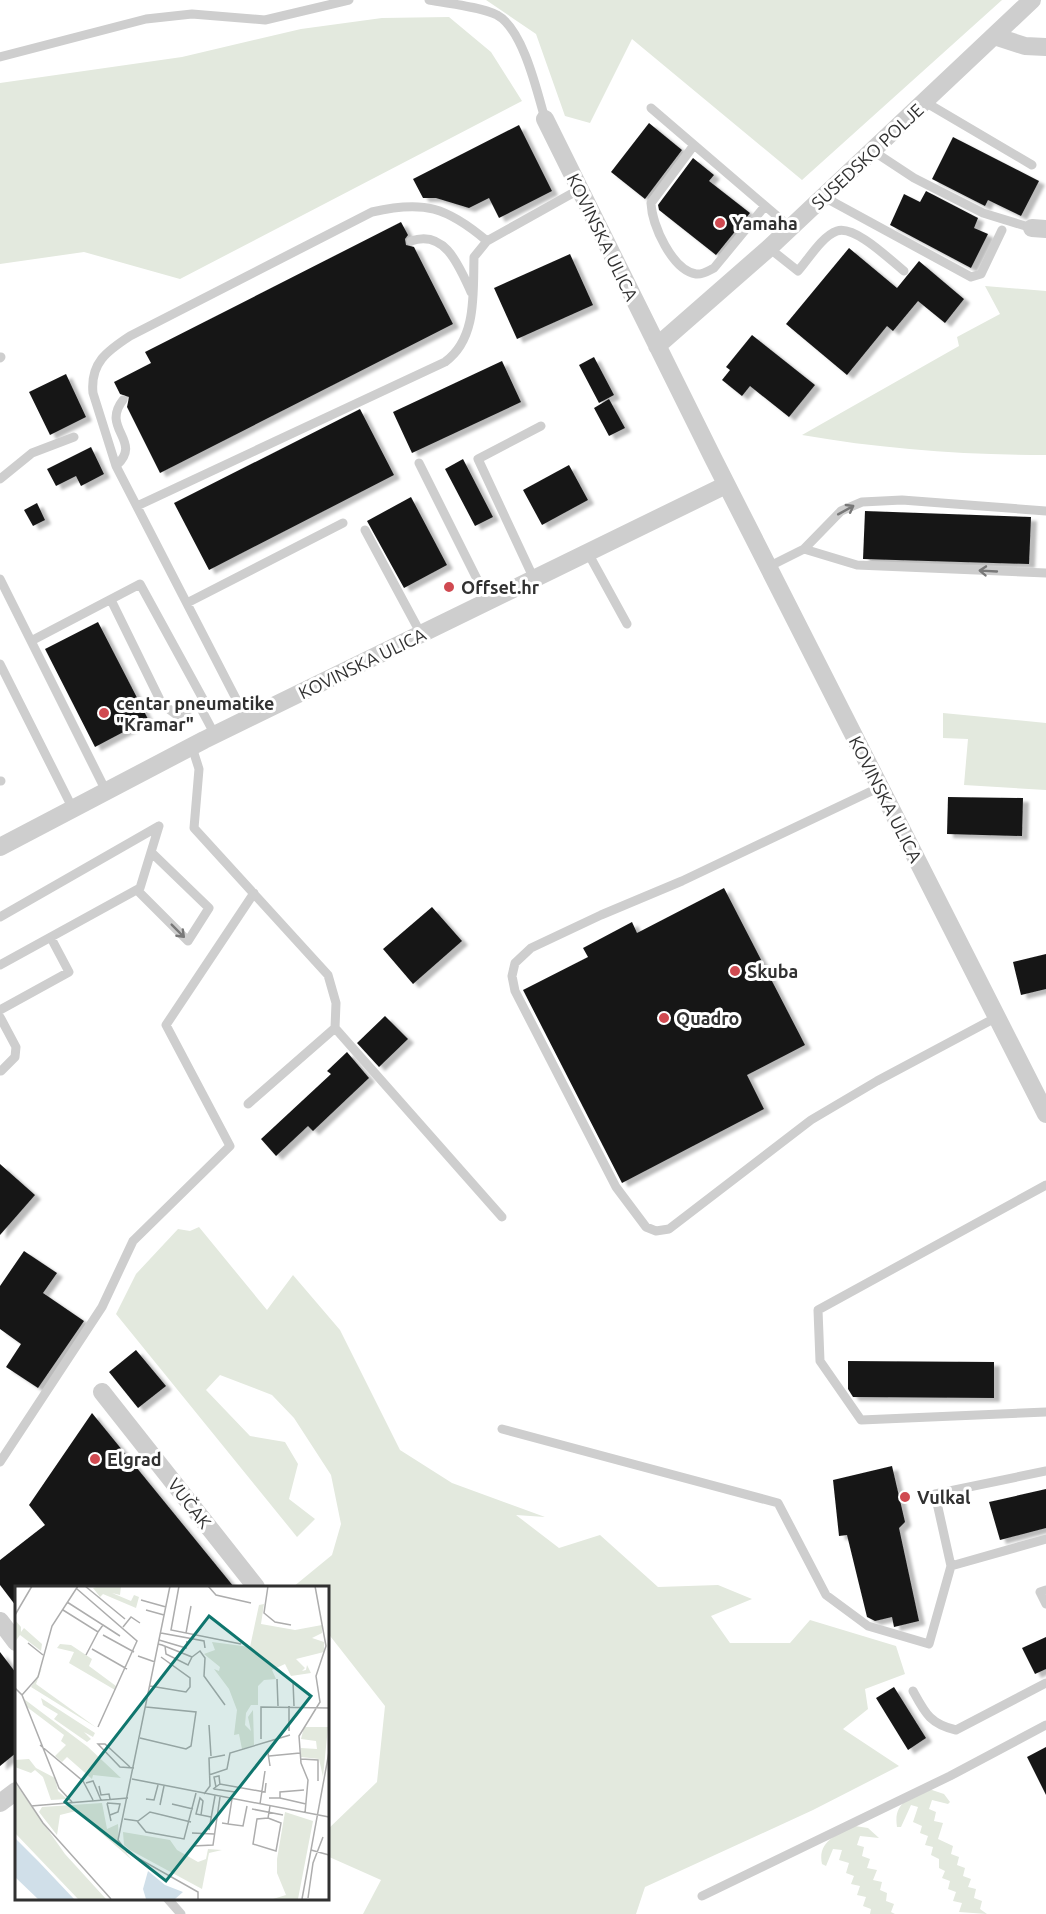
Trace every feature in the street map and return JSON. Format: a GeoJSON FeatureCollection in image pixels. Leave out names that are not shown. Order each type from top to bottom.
{"type":"FeatureCollection","features":[{"type":"Feature","properties":{"kind":"street","name":"SUSEDSKO POLJE"},"geometry":{"type":"LineString","coordinates":[[657,346],[769,248],[1032,0]]}},
{"type":"Feature","properties":{"kind":"street"},"geometry":{"type":"LineString","coordinates":[[994,36],[1025,46],[1046,47]]}},
{"type":"Feature","properties":{"kind":"street","name":"KOVINSKA ULICA"},"geometry":{"type":"LineString","coordinates":[[545,118],[726,485],[1046,1114]]}},
{"type":"Feature","properties":{"kind":"street","name":"KOVINSKA ULICA"},"geometry":{"type":"LineString","coordinates":[[0,847],[215,735],[726,485]]}},
{"type":"Feature","properties":{"kind":"street","name":"VUČAK"},"geometry":{"type":"LineString","coordinates":[[102,1392],[255,1586]]}},
{"type":"Feature","properties":{"kind":"street"},"geometry":{"type":"LineString","coordinates":[[0,1621],[15,1641]]}},
{"type":"Feature","properties":{"kind":"street"},"geometry":{"type":"LineString","coordinates":[[0,1803],[15,1792]]}},
{"type":"Feature","properties":{"kind":"lane"},"geometry":{"type":"LineString","coordinates":[[0,57],[146,19],[192,14],[265,20],[349,0]]}},
{"type":"Feature","properties":{"kind":"lane"},"geometry":{"type":"LineString","coordinates":[[429,0],[495,15],[508,23],[533,76],[545,118]]}},
{"type":"Feature","properties":{"kind":"lane"},"geometry":{"type":"LineString","coordinates":[[925,102],[1032,165]]}},
{"type":"Feature","properties":{"kind":"lane"},"geometry":{"type":"LineString","coordinates":[[651,108],[790,228]]}},
{"type":"Feature","properties":{"kind":"lane"},"geometry":{"type":"LineString","coordinates":[[694,145],[651,203],[651,214],[680,266],[693,274],[702,274],[714,268],[765,206]]}},
{"type":"Feature","properties":{"kind":"lane"},"geometry":{"type":"LineString","coordinates":[[873,151],[914,178],[983,213],[1039,229]]}},
{"type":"Feature","properties":{"kind":"lane"},"geometry":{"type":"LineString","coordinates":[[137,506],[445,362],[455,355],[468,332],[474,257],[487,241],[580,189]]}},
{"type":"Feature","properties":{"kind":"lane"},"geometry":{"type":"LineString","coordinates":[[824,197],[971,277],[981,274],[1002,230]]}},
{"type":"Feature","properties":{"kind":"lane"},"geometry":{"type":"LineString","coordinates":[[247,720],[116,466],[96,407],[92,381],[97,362],[108,350],[130,336],[372,212],[403,206],[443,211],[462,219],[487,241]]}},
{"type":"Feature","properties":{"kind":"lane"},"geometry":{"type":"LineString","coordinates":[[769,248],[798,271],[829,237],[837,231],[847,231],[855,234],[904,271]]}},
{"type":"Feature","properties":{"kind":"lane"},"geometry":{"type":"LineString","coordinates":[[411,241],[431,238],[442,244],[460,268],[472,294]]}},
{"type":"Feature","properties":{"kind":"lane"},"geometry":{"type":"LineString","coordinates":[[116,466],[124,459],[127,450],[114,419],[116,410],[123,400]]}},
{"type":"Feature","properties":{"kind":"lane"},"geometry":{"type":"LineString","coordinates":[[534,579],[478,459],[541,426]]}},
{"type":"Feature","properties":{"kind":"lane"},"geometry":{"type":"LineString","coordinates":[[0,479],[32,453],[74,437]]}},
{"type":"Feature","properties":{"kind":"lane"},"geometry":{"type":"LineString","coordinates":[[419,463],[488,602]]}},
{"type":"Feature","properties":{"kind":"lane"},"geometry":{"type":"LineString","coordinates":[[768,567],[804,549],[842,511],[862,502],[902,500],[1046,511]]}},
{"type":"Feature","properties":{"kind":"lane"},"geometry":{"type":"LineString","coordinates":[[187,603],[343,523]]}},
{"type":"Feature","properties":{"kind":"lane"},"geometry":{"type":"LineString","coordinates":[[365,530],[421,634]]}},
{"type":"Feature","properties":{"kind":"lane"},"geometry":{"type":"LineString","coordinates":[[804,549],[856,565],[1046,573]]}},
{"type":"Feature","properties":{"kind":"lane"},"geometry":{"type":"LineString","coordinates":[[588,553],[627,624]]}},
{"type":"Feature","properties":{"kind":"lane"},"geometry":{"type":"LineString","coordinates":[[0,579],[106,791]]}},
{"type":"Feature","properties":{"kind":"lane"},"geometry":{"type":"LineString","coordinates":[[31,641],[141,584],[203,699],[199,705],[177,716],[162,704],[111,600]]}},
{"type":"Feature","properties":{"kind":"lane"},"geometry":{"type":"LineString","coordinates":[[0,664],[73,809]]}},
{"type":"Feature","properties":{"kind":"lane"},"geometry":{"type":"LineString","coordinates":[[199,705],[215,735]]}},
{"type":"Feature","properties":{"kind":"lane"},"geometry":{"type":"LineString","coordinates":[[192,747],[199,769],[194,828],[328,975],[336,1003],[335,1028],[501,1217]]}},
{"type":"Feature","properties":{"kind":"lane"},"geometry":{"type":"LineString","coordinates":[[880,787],[682,881],[531,948],[515,963],[512,976],[515,991],[616,1187],[646,1227],[656,1231],[669,1229],[811,1120],[877,1081],[997,1017]]}},
{"type":"Feature","properties":{"kind":"lane"},"geometry":{"type":"LineString","coordinates":[[0,917],[159,826],[140,888],[0,966]]}},
{"type":"Feature","properties":{"kind":"lane"},"geometry":{"type":"LineString","coordinates":[[136,890],[188,941],[209,908],[151,852]]}},
{"type":"Feature","properties":{"kind":"lane"},"geometry":{"type":"LineString","coordinates":[[0,1462],[102,1307],[133,1240],[230,1146],[166,1025],[254,893]]}},
{"type":"Feature","properties":{"kind":"lane"},"geometry":{"type":"LineString","coordinates":[[0,1010],[69,972],[51,938]]}},
{"type":"Feature","properties":{"kind":"lane"},"geometry":{"type":"LineString","coordinates":[[0,1017],[16,1047],[15,1057],[1,1071]]}},
{"type":"Feature","properties":{"kind":"lane"},"geometry":{"type":"LineString","coordinates":[[248,1104],[335,1028]]}},
{"type":"Feature","properties":{"kind":"lane"},"geometry":{"type":"LineString","coordinates":[[1046,1185],[818,1310],[820,1361],[861,1420],[1046,1412]]}},
{"type":"Feature","properties":{"kind":"lane"},"geometry":{"type":"LineString","coordinates":[[502,1429],[778,1503],[826,1595],[868,1626],[929,1644],[951,1566],[935,1494],[1046,1471]]}},
{"type":"Feature","properties":{"kind":"lane"},"geometry":{"type":"LineString","coordinates":[[951,1566],[1046,1539]]}},
{"type":"Feature","properties":{"kind":"lane"},"geometry":{"type":"LineString","coordinates":[[1046,1590],[1040,1592],[1046,1604]]}},
{"type":"Feature","properties":{"kind":"lane"},"geometry":{"type":"LineString","coordinates":[[913,1691],[926,1714],[941,1727],[956,1730],[1046,1683]]}},
{"type":"Feature","properties":{"kind":"lane"},"geometry":{"type":"LineString","coordinates":[[702,1896],[950,1776],[1046,1725]]}},
{"type":"Feature","properties":{"kind":"lane"},"geometry":{"type":"LineString","coordinates":[[168,1899],[181,1914]]}},
{"type":"Feature","properties":{"kind":"shaded area"},"geometry":{"type":"Polygon","coordinates":[[[486,0],[1002,0],[802,180],[632,39],[590,123],[565,116],[536,34],[486,0]]]}},
{"type":"Feature","properties":{"kind":"shaded area"},"geometry":{"type":"Polygon","coordinates":[[[449,17],[491,52],[522,101],[180,279],[84,252],[0,264],[0,83],[182,57],[301,29],[382,18],[449,17]]]}},
{"type":"Feature","properties":{"kind":"shaded area"},"geometry":{"type":"Polygon","coordinates":[[[985,286],[1046,291],[1046,455],[924,450],[802,435],[959,346],[957,337],[1000,314],[985,286]]]}},
{"type":"Feature","properties":{"kind":"shaded area"},"geometry":{"type":"Polygon","coordinates":[[[943,713],[1046,723],[1046,790],[964,785],[968,739],[943,738],[943,713]]]}},
{"type":"Feature","properties":{"kind":"shaded area"},"geometry":{"type":"Polygon","coordinates":[[[199,1227],[267,1310],[293,1275],[340,1330],[400,1450],[452,1483],[545,1517],[516,1515],[559,1548],[600,1535],[658,1587],[718,1585],[752,1599],[711,1616],[730,1643],[790,1643],[810,1620],[896,1646],[905,1674],[865,1689],[868,1709],[843,1729],[899,1766],[813,1810],[645,1887],[636,1914],[363,1914],[381,1880],[328,1856],[328,1829],[377,1782],[385,1706],[328,1633],[328,1586],[294,1586],[332,1555],[341,1524],[331,1475],[294,1418],[272,1395],[220,1375],[206,1390],[250,1436],[285,1442],[298,1464],[289,1499],[315,1519],[297,1537],[116,1314],[136,1274],[178,1229],[190,1231],[199,1227]]]}},
{"type":"Feature","properties":{"kind":"shaded area"},"geometry":{"type":"Polygon","coordinates":[[[929,1789],[944,1794],[950,1802],[948,1804],[932,1800],[929,1809],[936,1812],[934,1821],[943,1823],[938,1839],[953,1846],[951,1854],[959,1857],[957,1865],[965,1868],[963,1876],[971,1879],[968,1887],[976,1889],[974,1898],[982,1901],[980,1909],[987,1914],[959,1912],[962,1903],[953,1901],[956,1892],[948,1889],[950,1881],[942,1878],[945,1871],[939,1868],[939,1859],[931,1855],[933,1847],[925,1845],[928,1836],[920,1833],[922,1826],[913,1822],[918,1807],[911,1805],[901,1827],[897,1827],[896,1819],[900,1806],[909,1798],[929,1789]]]}},
{"type":"Feature","properties":{"kind":"shaded area"},"geometry":{"type":"Polygon","coordinates":[[[855,1826],[868,1828],[879,1838],[860,1836],[857,1845],[864,1847],[862,1856],[870,1859],[867,1868],[877,1870],[873,1880],[882,1882],[880,1890],[887,1893],[886,1901],[894,1904],[891,1912],[895,1914],[870,1914],[871,1909],[863,1906],[866,1897],[857,1895],[860,1886],[851,1884],[854,1876],[846,1873],[849,1863],[839,1860],[842,1850],[833,1849],[826,1866],[822,1864],[823,1849],[830,1839],[855,1826]]]}},
{"type":"Feature","properties":{"kind":"building"},"geometry":{"type":"Polygon","coordinates":[[[649,123],[682,150],[645,199],[611,172],[649,123]]]}},
{"type":"Feature","properties":{"kind":"building"},"geometry":{"type":"Polygon","coordinates":[[[519,125],[552,191],[499,218],[489,198],[469,208],[436,198],[423,198],[413,179],[519,125]]]}},
{"type":"Feature","properties":{"kind":"building"},"geometry":{"type":"Polygon","coordinates":[[[953,137],[1039,181],[1021,216],[988,200],[985,206],[932,179],[953,137]]]}},
{"type":"Feature","properties":{"kind":"building"},"geometry":{"type":"Polygon","coordinates":[[[693,158],[714,175],[709,181],[750,213],[716,255],[659,210],[658,205],[693,158]]]}},
{"type":"Feature","properties":{"kind":"building"},"geometry":{"type":"Polygon","coordinates":[[[926,191],[978,218],[974,228],[988,234],[971,268],[890,225],[904,194],[920,202],[926,191]]]}},
{"type":"Feature","properties":{"kind":"building"},"geometry":{"type":"Polygon","coordinates":[[[401,222],[408,235],[405,239],[406,245],[414,247],[453,324],[160,473],[127,407],[129,397],[120,394],[114,382],[151,363],[145,352],[401,222]]]}},
{"type":"Feature","properties":{"kind":"building"},"geometry":{"type":"Polygon","coordinates":[[[849,248],[897,288],[919,261],[964,299],[945,323],[918,301],[893,331],[887,326],[847,375],[786,324],[849,248]]]}},
{"type":"Feature","properties":{"kind":"building"},"geometry":{"type":"Polygon","coordinates":[[[570,254],[593,305],[517,339],[494,288],[570,254]]]}},
{"type":"Feature","properties":{"kind":"building"},"geometry":{"type":"Polygon","coordinates":[[[752,335],[815,385],[789,417],[750,386],[742,396],[722,380],[730,370],[726,367],[752,335]]]}},
{"type":"Feature","properties":{"kind":"building"},"geometry":{"type":"Polygon","coordinates":[[[594,357],[614,395],[599,403],[579,365],[594,357]]]}},
{"type":"Feature","properties":{"kind":"building"},"geometry":{"type":"Polygon","coordinates":[[[502,361],[521,402],[412,453],[393,412],[502,361]]]}},
{"type":"Feature","properties":{"kind":"building"},"geometry":{"type":"Polygon","coordinates":[[[66,374],[86,417],[50,435],[29,392],[66,374]]]}},
{"type":"Feature","properties":{"kind":"building"},"geometry":{"type":"Polygon","coordinates":[[[609,399],[625,428],[609,436],[594,408],[609,399]]]}},
{"type":"Feature","properties":{"kind":"building"},"geometry":{"type":"Polygon","coordinates":[[[360,409],[394,475],[209,570],[174,503],[360,409]]]}},
{"type":"Feature","properties":{"kind":"building"},"geometry":{"type":"Polygon","coordinates":[[[91,447],[104,474],[81,486],[76,476],[56,486],[47,469],[91,447]]]}},
{"type":"Feature","properties":{"kind":"building"},"geometry":{"type":"Polygon","coordinates":[[[463,459],[493,517],[475,526],[445,469],[463,459]]]}},
{"type":"Feature","properties":{"kind":"building"},"geometry":{"type":"Polygon","coordinates":[[[569,465],[588,500],[542,525],[523,490],[569,465]]]}},
{"type":"Feature","properties":{"kind":"building"},"geometry":{"type":"Polygon","coordinates":[[[411,497],[447,565],[404,588],[367,521],[411,497]]]}},
{"type":"Feature","properties":{"kind":"building"},"geometry":{"type":"Polygon","coordinates":[[[37,503],[45,520],[33,526],[24,510],[37,503]]]}},
{"type":"Feature","properties":{"kind":"building"},"geometry":{"type":"Polygon","coordinates":[[[865,511],[1031,517],[1029,564],[863,559],[865,511]]]}},
{"type":"Feature","properties":{"kind":"building"},"geometry":{"type":"Polygon","coordinates":[[[98,622],[148,719],[95,747],[45,649],[98,622]]]}},
{"type":"Feature","properties":{"kind":"building"},"geometry":{"type":"Polygon","coordinates":[[[948,797],[1023,798],[1022,836],[947,834],[948,797]]]}},
{"type":"Feature","properties":{"kind":"building","name":"Quadro"},"geometry":{"type":"Polygon","coordinates":[[[724,888],[805,1045],[747,1075],[764,1109],[622,1183],[523,990],[588,957],[583,948],[632,922],[637,933],[724,888]]]}},
{"type":"Feature","properties":{"kind":"building"},"geometry":{"type":"Polygon","coordinates":[[[432,907],[462,941],[413,984],[383,949],[432,907]]]}},
{"type":"Feature","properties":{"kind":"building"},"geometry":{"type":"Polygon","coordinates":[[[1046,954],[1046,989],[1021,995],[1013,962],[1046,954]]]}},
{"type":"Feature","properties":{"kind":"building"},"geometry":{"type":"Polygon","coordinates":[[[385,1016],[408,1039],[379,1067],[357,1043],[385,1016]]]}},
{"type":"Feature","properties":{"kind":"building"},"geometry":{"type":"Polygon","coordinates":[[[347,1052],[369,1078],[313,1131],[308,1126],[276,1156],[261,1139],[331,1074],[327,1071],[347,1052]]]}},
{"type":"Feature","properties":{"kind":"building"},"geometry":{"type":"Polygon","coordinates":[[[0,1164],[35,1195],[0,1235],[0,1164]]]}},
{"type":"Feature","properties":{"kind":"building"},"geometry":{"type":"Polygon","coordinates":[[[24,1251],[57,1273],[43,1293],[84,1321],[38,1388],[6,1367],[21,1344],[0,1329],[0,1286],[24,1251]]]}},
{"type":"Feature","properties":{"kind":"building"},"geometry":{"type":"Polygon","coordinates":[[[136,1350],[166,1386],[138,1408],[109,1372],[136,1350]]]}},
{"type":"Feature","properties":{"kind":"building"},"geometry":{"type":"Polygon","coordinates":[[[848,1361],[994,1362],[994,1398],[853,1397],[848,1389],[848,1361]]]}},
{"type":"Feature","properties":{"kind":"building","name":"Elgrad"},"geometry":{"type":"Polygon","coordinates":[[[92,1413],[233,1586],[15,1586],[15,1605],[0,1585],[0,1560],[45,1525],[29,1505],[92,1413]]]}},
{"type":"Feature","properties":{"kind":"building"},"geometry":{"type":"Polygon","coordinates":[[[892,1466],[905,1522],[899,1528],[919,1621],[894,1627],[892,1617],[875,1621],[867,1617],[847,1535],[839,1536],[833,1480],[892,1466]]]}},
{"type":"Feature","properties":{"kind":"building"},"geometry":{"type":"Polygon","coordinates":[[[1046,1489],[1046,1528],[1000,1540],[989,1502],[1046,1489]]]}},
{"type":"Feature","properties":{"kind":"building"},"geometry":{"type":"Polygon","coordinates":[[[1046,1637],[1046,1669],[1035,1674],[1022,1648],[1046,1637]]]}},
{"type":"Feature","properties":{"kind":"building"},"geometry":{"type":"Polygon","coordinates":[[[0,1652],[15,1672],[15,1754],[0,1766],[0,1652]]]}},
{"type":"Feature","properties":{"kind":"building"},"geometry":{"type":"Polygon","coordinates":[[[894,1687],[926,1738],[908,1750],[876,1698],[894,1687]]]}},
{"type":"Feature","properties":{"kind":"building"},"geometry":{"type":"Polygon","coordinates":[[[1046,1747],[1046,1795],[1027,1757],[1046,1747]]]}},
{"type":"Feature","properties":{"kind":"place","name":"Yamaha"},"geometry":{"type":"Point","coordinates":[720,223]}},
{"type":"Feature","properties":{"kind":"place","name":"Offset.hr"},"geometry":{"type":"Point","coordinates":[449,587]}},
{"type":"Feature","properties":{"kind":"place","name":"centar pneumatike \"Kramar\""},"geometry":{"type":"Point","coordinates":[104,713]}},
{"type":"Feature","properties":{"kind":"place","name":"Skuba"},"geometry":{"type":"Point","coordinates":[735,971]}},
{"type":"Feature","properties":{"kind":"place","name":"Quadro"},"geometry":{"type":"Point","coordinates":[664,1018]}},
{"type":"Feature","properties":{"kind":"place","name":"Elgrad"},"geometry":{"type":"Point","coordinates":[95,1459]}},
{"type":"Feature","properties":{"kind":"place","name":"Vulkal"},"geometry":{"type":"Point","coordinates":[905,1497]}}]}
